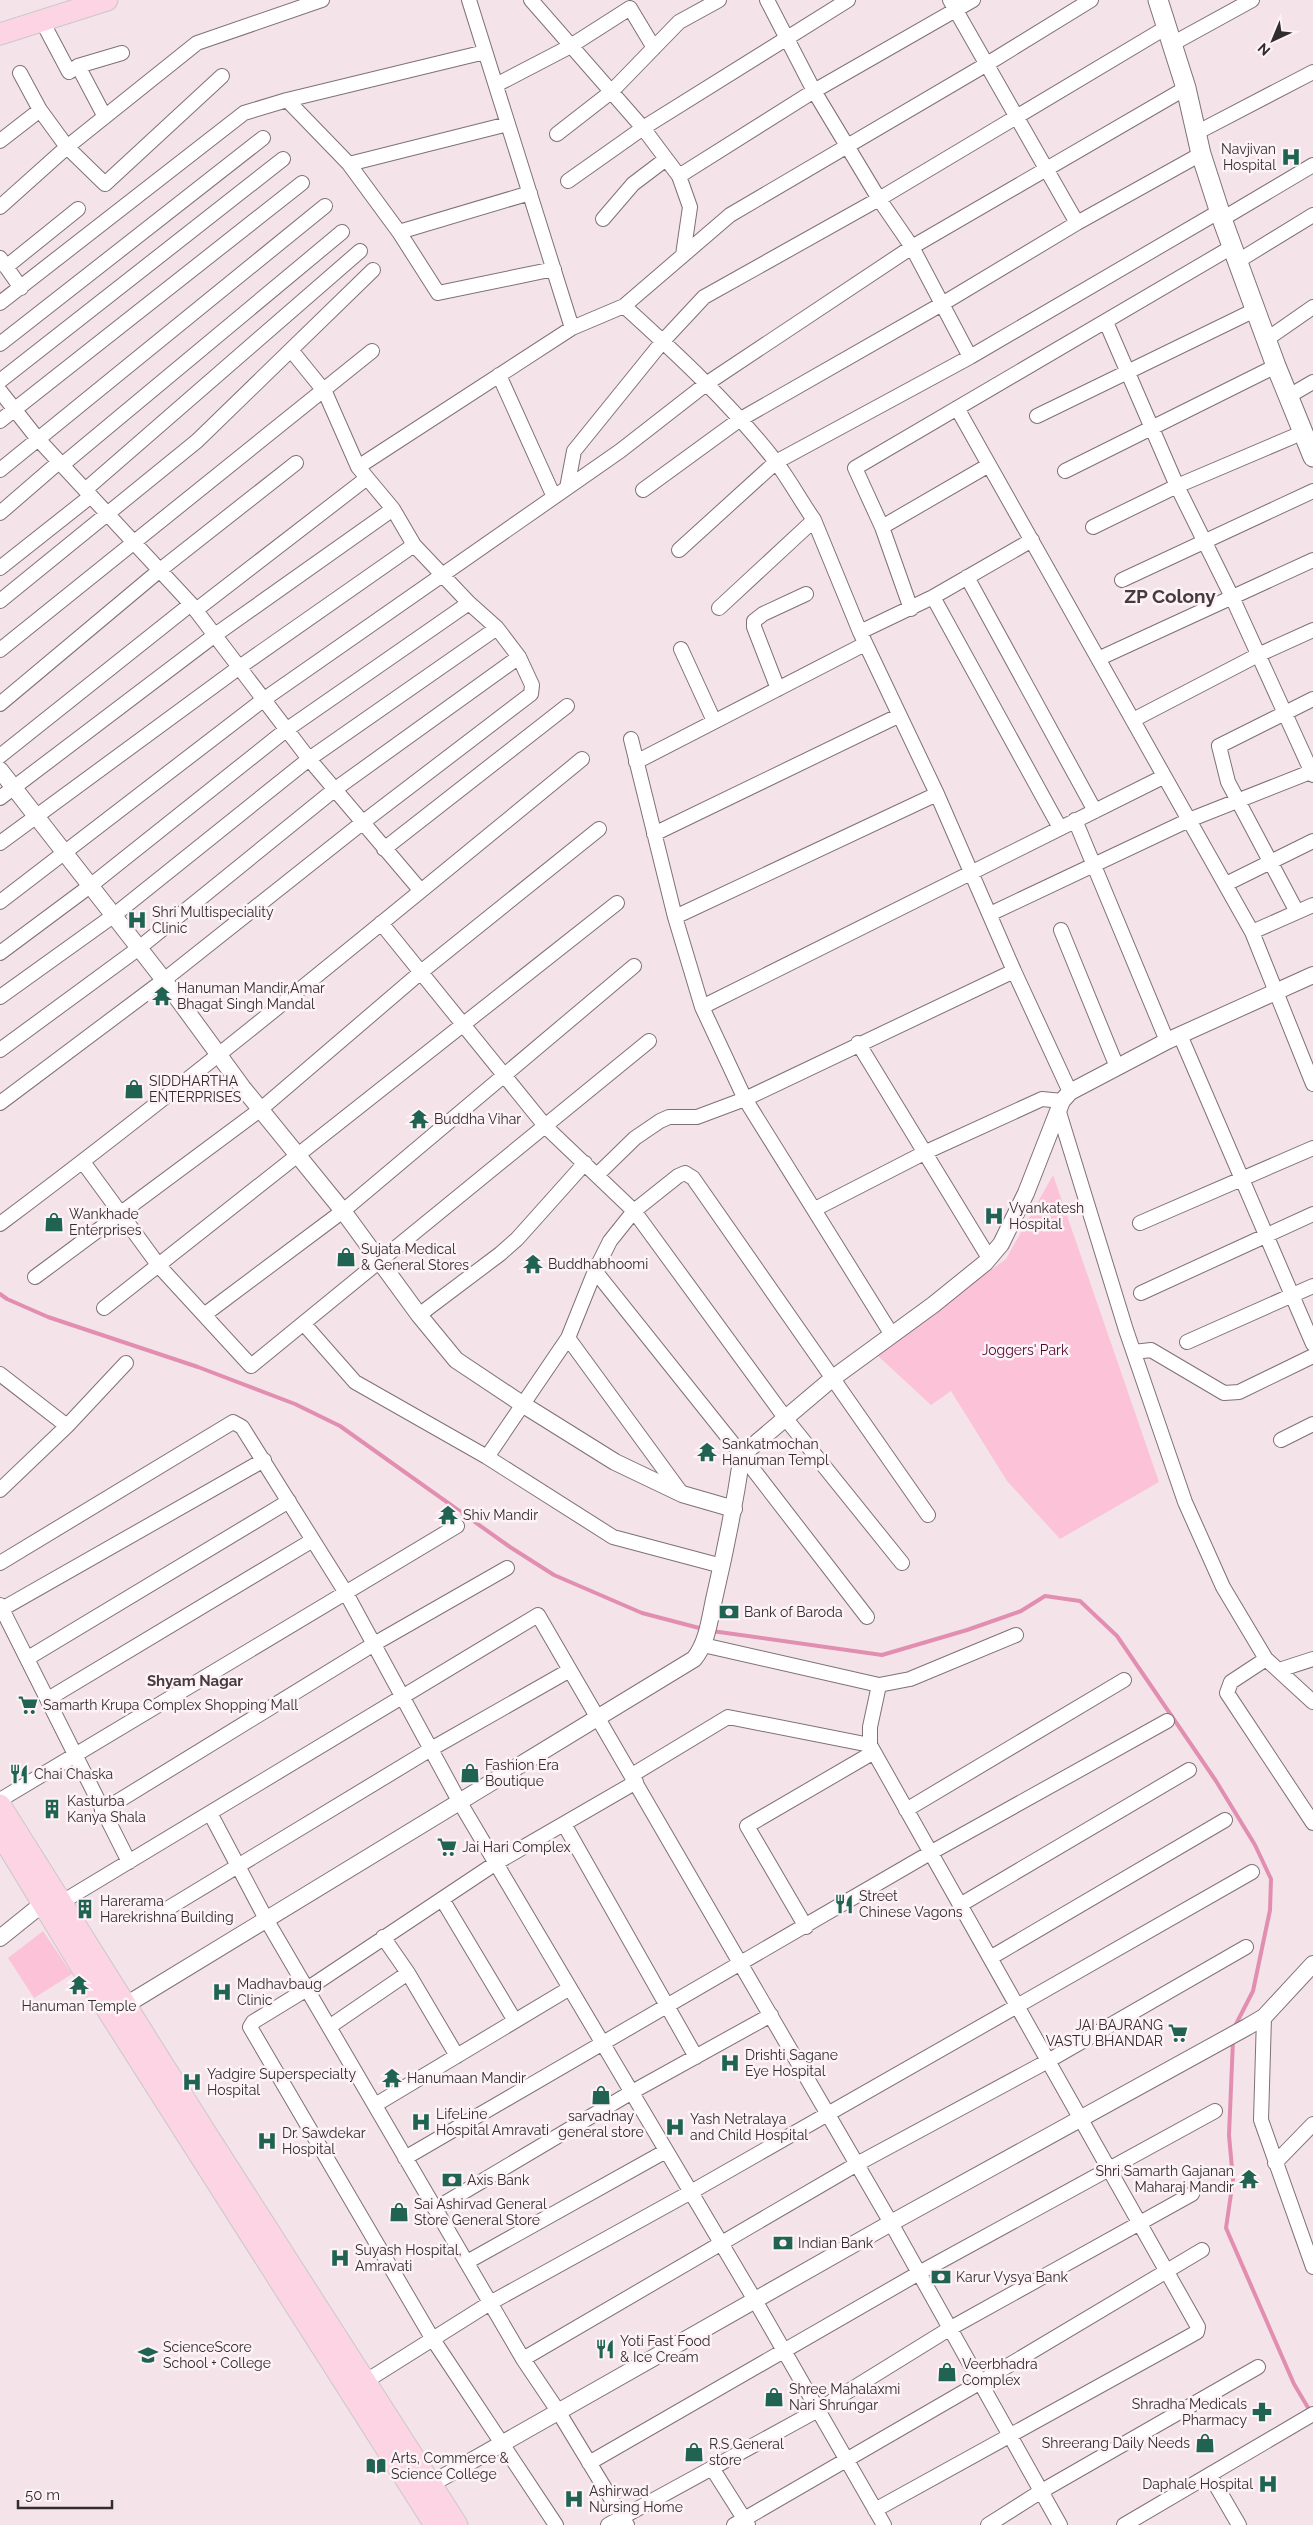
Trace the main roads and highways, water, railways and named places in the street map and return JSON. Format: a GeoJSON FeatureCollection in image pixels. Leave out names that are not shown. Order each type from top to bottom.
{"type":"FeatureCollection","features":[{"type":"Feature","properties":{"kind":"main road"},"geometry":{"type":"LineString","coordinates":[[0,19],[68,0]]}},
{"type":"Feature","properties":{"kind":"main road"},"geometry":{"type":"LineString","coordinates":[[0,34],[107,0]]}},
{"type":"Feature","properties":{"kind":"main road"},"geometry":{"type":"LineString","coordinates":[[1158,0],[1186,88],[1201,154],[1221,215],[1276,366],[1313,455]]}},
{"type":"Feature","properties":{"kind":"main road"},"geometry":{"type":"LineString","coordinates":[[0,1805],[118,2010],[422,2490],[457,2525]]}},
{"type":"Feature","properties":{"kind":"main road"},"geometry":{"type":"LineString","coordinates":[[0,1833],[54,1899]]}},
{"type":"Feature","properties":{"kind":"main road"},"geometry":{"type":"LineString","coordinates":[[118,2010],[366,2381],[422,2490],[435,2525]]}},
{"type":"Feature","properties":{"kind":"waterway"},"geometry":{"type":"LineString","coordinates":[[0,1294],[48,1317],[198,1367],[295,1404],[340,1426],[510,1547],[554,1575],[642,1613],[703,1629]]}},
{"type":"Feature","properties":{"kind":"waterway"},"geometry":{"type":"LineString","coordinates":[[712,1631],[882,1655],[967,1630],[1021,1611],[1045,1596],[1080,1601],[1117,1636],[1216,1781],[1255,1845],[1271,1879],[1270,1910],[1253,1991],[1234,2028]]}},
{"type":"Feature","properties":{"kind":"waterway"},"geometry":{"type":"LineString","coordinates":[[1233,2040],[1229,2135],[1233,2180],[1226,2228],[1294,2384],[1310,2411]]}},
{"type":"Feature","properties":{"kind":"place","name":"Navjivan Hospital"},"geometry":{"type":"Point","coordinates":[1291,157]}},
{"type":"Feature","properties":{"kind":"place","name":"Shri Multispeciality Clinic"},"geometry":{"type":"Point","coordinates":[137,920]}},
{"type":"Feature","properties":{"kind":"place","name":"Hanuman Mandir,Amar Bhagat Singh Mandal"},"geometry":{"type":"Point","coordinates":[162,996]}},
{"type":"Feature","properties":{"kind":"place","name":"SIDDHARTHA ENTERPRISES"},"geometry":{"type":"Point","coordinates":[134,1089]}},
{"type":"Feature","properties":{"kind":"place","name":"Buddha Vihar"},"geometry":{"type":"Point","coordinates":[419,1119]}},
{"type":"Feature","properties":{"kind":"place","name":"Vyankatesh Hospital"},"geometry":{"type":"Point","coordinates":[994,1216]}},
{"type":"Feature","properties":{"kind":"place","name":"Wankhade Enterprises"},"geometry":{"type":"Point","coordinates":[54,1222]}},
{"type":"Feature","properties":{"kind":"place","name":"Sujata Medical & General Stores"},"geometry":{"type":"Point","coordinates":[346,1257]}},
{"type":"Feature","properties":{"kind":"place","name":"Buddhabhoomi"},"geometry":{"type":"Point","coordinates":[533,1264]}},
{"type":"Feature","properties":{"kind":"place","name":"Sankatmochan Hanuman Templ"},"geometry":{"type":"Point","coordinates":[707,1452]}},
{"type":"Feature","properties":{"kind":"place","name":"Shiv Mandir"},"geometry":{"type":"Point","coordinates":[448,1515]}},
{"type":"Feature","properties":{"kind":"place","name":"Bank of Baroda"},"geometry":{"type":"Point","coordinates":[729,1612]}},
{"type":"Feature","properties":{"kind":"place","name":"Samarth Krupa Complex Shopping Mall"},"geometry":{"type":"Point","coordinates":[28,1705]}},
{"type":"Feature","properties":{"kind":"place","name":"Fashion Era Boutique"},"geometry":{"type":"Point","coordinates":[470,1773]}},
{"type":"Feature","properties":{"kind":"place","name":"Chai Chaska"},"geometry":{"type":"Point","coordinates":[19,1774]}},
{"type":"Feature","properties":{"kind":"place","name":"Kasturba Kanya Shala"},"geometry":{"type":"Point","coordinates":[52,1809]}},
{"type":"Feature","properties":{"kind":"place","name":"Jai Hari Complex"},"geometry":{"type":"Point","coordinates":[447,1847]}},
{"type":"Feature","properties":{"kind":"place","name":"Street Chinese Vagons"},"geometry":{"type":"Point","coordinates":[844,1904]}},
{"type":"Feature","properties":{"kind":"place","name":"Harerama Harekrishna Building"},"geometry":{"type":"Point","coordinates":[85,1909]}},
{"type":"Feature","properties":{"kind":"place","name":"Hanuman Temple"},"geometry":{"type":"Point","coordinates":[79,1985]}},
{"type":"Feature","properties":{"kind":"place","name":"Madhavbaug Clinic"},"geometry":{"type":"Point","coordinates":[222,1992]}},
{"type":"Feature","properties":{"kind":"place","name":"JAI BAJRANG VASTU BHANDAR"},"geometry":{"type":"Point","coordinates":[1178,2033]}},
{"type":"Feature","properties":{"kind":"place","name":"Drishti Sagane Eye Hospital"},"geometry":{"type":"Point","coordinates":[730,2063]}},
{"type":"Feature","properties":{"kind":"place","name":"Hanumaan Mandir"},"geometry":{"type":"Point","coordinates":[392,2078]}},
{"type":"Feature","properties":{"kind":"place","name":"Yadgire Superspecialty Hospital"},"geometry":{"type":"Point","coordinates":[192,2082]}},
{"type":"Feature","properties":{"kind":"place","name":"sarvadnay general store"},"geometry":{"type":"Point","coordinates":[601,2095]}},
{"type":"Feature","properties":{"kind":"place","name":"LifeLine Hospital Amravati"},"geometry":{"type":"Point","coordinates":[421,2122]}},
{"type":"Feature","properties":{"kind":"place","name":"Yash Netralaya and Child Hospital"},"geometry":{"type":"Point","coordinates":[675,2127]}},
{"type":"Feature","properties":{"kind":"place","name":"Dr. Sawdekar Hospital"},"geometry":{"type":"Point","coordinates":[267,2141]}},
{"type":"Feature","properties":{"kind":"place","name":"Shri Samarth Gajanan Maharaj Mandir"},"geometry":{"type":"Point","coordinates":[1249,2179]}},
{"type":"Feature","properties":{"kind":"place","name":"Axis Bank"},"geometry":{"type":"Point","coordinates":[452,2180]}},
{"type":"Feature","properties":{"kind":"place","name":"Sai Ashirvad General Store General Store"},"geometry":{"type":"Point","coordinates":[399,2212]}},
{"type":"Feature","properties":{"kind":"place","name":"Indian Bank"},"geometry":{"type":"Point","coordinates":[783,2243]}},
{"type":"Feature","properties":{"kind":"place","name":"Suyash Hospital, Amravati"},"geometry":{"type":"Point","coordinates":[340,2258]}},
{"type":"Feature","properties":{"kind":"place","name":"Karur Vysya Bank"},"geometry":{"type":"Point","coordinates":[941,2277]}},
{"type":"Feature","properties":{"kind":"place","name":"Yoti Fast Food & Ice Cream"},"geometry":{"type":"Point","coordinates":[605,2349]}},
{"type":"Feature","properties":{"kind":"place","name":"ScienceScore School + College"},"geometry":{"type":"Point","coordinates":[148,2355]}},
{"type":"Feature","properties":{"kind":"place","name":"Veerbhadra Complex"},"geometry":{"type":"Point","coordinates":[947,2372]}},
{"type":"Feature","properties":{"kind":"place","name":"Shree Mahalaxmi Nari Shrungar"},"geometry":{"type":"Point","coordinates":[774,2397]}},
{"type":"Feature","properties":{"kind":"place","name":"Shradha Medicals Pharmacy"},"geometry":{"type":"Point","coordinates":[1262,2412]}},
{"type":"Feature","properties":{"kind":"place","name":"Shreerang Daily Needs"},"geometry":{"type":"Point","coordinates":[1205,2443]}},
{"type":"Feature","properties":{"kind":"place","name":"R.S General store"},"geometry":{"type":"Point","coordinates":[694,2452]}},
{"type":"Feature","properties":{"kind":"place","name":"Arts, Commerce & Science College"},"geometry":{"type":"Point","coordinates":[376,2466]}},
{"type":"Feature","properties":{"kind":"place","name":"Daphale Hospital"},"geometry":{"type":"Point","coordinates":[1268,2484]}},
{"type":"Feature","properties":{"kind":"place","name":"Ashirwad Nursing Home"},"geometry":{"type":"Point","coordinates":[574,2499]}},
{"type":"Feature","properties":{"kind":"district","name":"ZP Colony"},"geometry":{"type":"Point","coordinates":[1170,596]}},
{"type":"Feature","properties":{"kind":"district","name":"Shyam Nagar"},"geometry":{"type":"Point","coordinates":[195,1681]}},
{"type":"Feature","properties":{"kind":"park label","name":"Joggers' Park"},"geometry":{"type":"Point","coordinates":[1025,1350]}}]}
